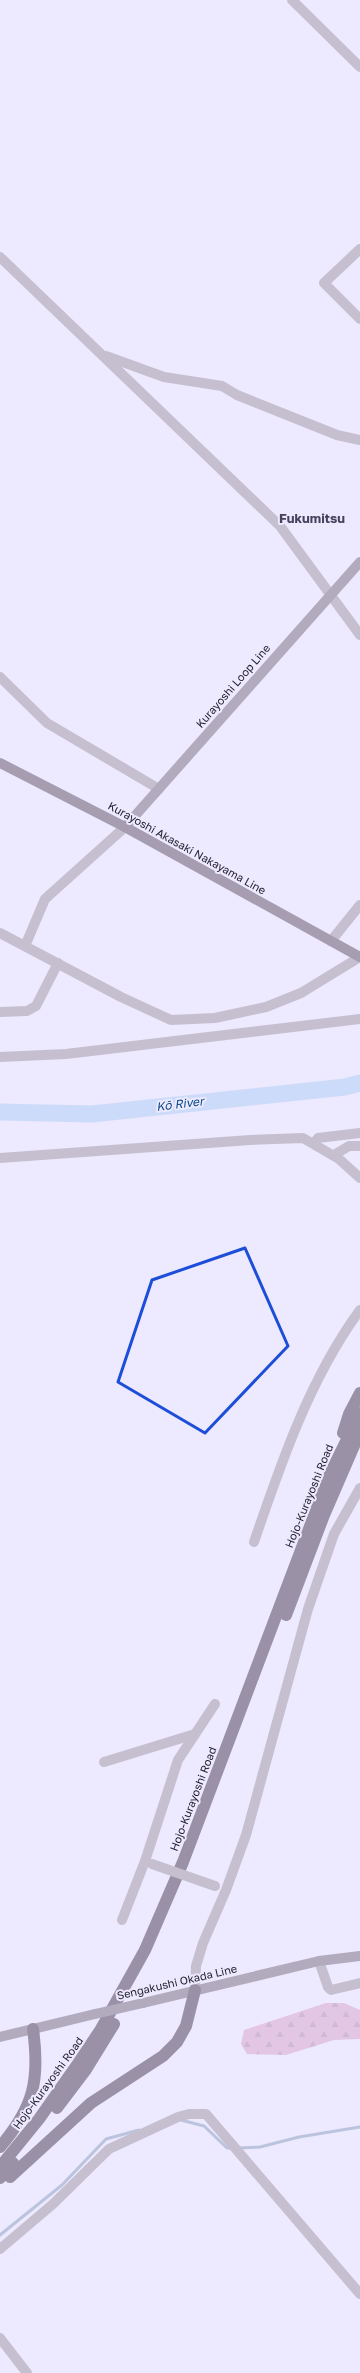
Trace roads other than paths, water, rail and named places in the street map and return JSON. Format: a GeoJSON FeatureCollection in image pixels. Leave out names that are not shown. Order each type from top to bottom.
{"type":"FeatureCollection","features":[{"type":"Feature","properties":{"kind":"highway"},"geometry":{"type":"LineString","coordinates":[[334,1478],[349,1414],[360,1393]]}},
{"type":"Feature","properties":{"kind":"highway","name":"Hojo-Kurayoshi Road"},"geometry":{"type":"LineString","coordinates":[[0,2167],[39,2119],[77,2066],[101,2029],[145,1950],[183,1862],[360,1412]]}},
{"type":"Feature","properties":{"kind":"highway","name":"Hojo-Kurayoshi Road"},"geometry":{"type":"LineString","coordinates":[[0,2178],[85,2071],[134,1988],[152,1954],[190,1866],[334,1478],[360,1432]]}},
{"type":"Feature","properties":{"kind":"highway"},"geometry":{"type":"LineString","coordinates":[[334,1478],[360,1444]]}},
{"type":"Feature","properties":{"kind":"highway"},"geometry":{"type":"LineString","coordinates":[[0,2186],[91,2103],[163,2056],[176,2042],[186,2026],[195,1990]]}},
{"type":"Feature","properties":{"kind":"highway"},"geometry":{"type":"LineString","coordinates":[[0,2147],[18,2124],[33,2091],[37,2072],[34,2029]]}},
{"type":"Feature","properties":{"kind":"main road","name":"Kurayoshi Loop Line"},"geometry":{"type":"LineString","coordinates":[[125,827],[330,594],[360,562]]}},
{"type":"Feature","properties":{"kind":"main road","name":"Kurayoshi Akasaki Nakayama Line"},"geometry":{"type":"LineString","coordinates":[[0,763],[125,827],[360,957]]}},
{"type":"Feature","properties":{"kind":"main road","name":"Sengakushi Okada Line"},"geometry":{"type":"LineString","coordinates":[[0,2037],[319,1961],[360,1956]]}},
{"type":"Feature","properties":{"kind":"street"},"geometry":{"type":"LineString","coordinates":[[292,0],[360,67]]}},
{"type":"Feature","properties":{"kind":"street"},"geometry":{"type":"LineString","coordinates":[[360,249],[324,283],[360,319]]}},
{"type":"Feature","properties":{"kind":"street"},"geometry":{"type":"LineString","coordinates":[[0,257],[280,526],[360,635]]}},
{"type":"Feature","properties":{"kind":"street"},"geometry":{"type":"LineString","coordinates":[[102,355],[164,377],[222,386],[237,395],[337,435],[360,440]]}},
{"type":"Feature","properties":{"kind":"street"},"geometry":{"type":"LineString","coordinates":[[0,677],[47,723],[159,789]]}},
{"type":"Feature","properties":{"kind":"street"},"geometry":{"type":"LineString","coordinates":[[25,946],[45,899],[125,827]]}},
{"type":"Feature","properties":{"kind":"street"},"geometry":{"type":"LineString","coordinates":[[331,941],[360,905]]}},
{"type":"Feature","properties":{"kind":"street"},"geometry":{"type":"LineString","coordinates":[[0,933],[163,1018],[171,1020],[198,1020],[266,1007],[301,992],[360,957]]}},
{"type":"Feature","properties":{"kind":"street"},"geometry":{"type":"LineString","coordinates":[[0,1012],[27,1011],[36,1006],[58,963]]}},
{"type":"Feature","properties":{"kind":"street"},"geometry":{"type":"LineString","coordinates":[[0,1056],[66,1054],[360,1019]]}},
{"type":"Feature","properties":{"kind":"street"},"geometry":{"type":"LineString","coordinates":[[314,1143],[318,1138],[360,1133]]}},
{"type":"Feature","properties":{"kind":"street"},"geometry":{"type":"LineString","coordinates":[[0,1158],[250,1140],[303,1138],[334,1155],[360,1178]]}},
{"type":"Feature","properties":{"kind":"street"},"geometry":{"type":"LineString","coordinates":[[334,1155],[349,1146],[360,1146]]}},
{"type":"Feature","properties":{"kind":"street"},"geometry":{"type":"LineString","coordinates":[[254,1542],[281,1462],[305,1408],[330,1360],[360,1310]]}},
{"type":"Feature","properties":{"kind":"street"},"geometry":{"type":"LineString","coordinates":[[195,1990],[196,1966],[202,1943],[226,1890],[246,1835],[308,1609],[334,1534],[360,1488]]}},
{"type":"Feature","properties":{"kind":"street"},"geometry":{"type":"LineString","coordinates":[[122,1920],[149,1862],[178,1760],[215,1704]]}},
{"type":"Feature","properties":{"kind":"street"},"geometry":{"type":"LineString","coordinates":[[104,1762],[195,1734]]}},
{"type":"Feature","properties":{"kind":"street"},"geometry":{"type":"LineString","coordinates":[[149,1862],[226,1890]]}},
{"type":"Feature","properties":{"kind":"street"},"geometry":{"type":"LineString","coordinates":[[319,1961],[328,1987],[331,1990],[360,1983]]}},
{"type":"Feature","properties":{"kind":"street"},"geometry":{"type":"LineString","coordinates":[[0,2249],[53,2204],[109,2149],[178,2117],[189,2114],[206,2114],[360,2294]]}},
{"type":"Feature","properties":{"kind":"street"},"geometry":{"type":"LineString","coordinates":[[0,2338],[27,2373]]}},
{"type":"Feature","properties":{"kind":"waterway","name":"Kō River"},"geometry":{"type":"LineString","coordinates":[[0,1112],[92,1114],[345,1087],[360,1083]]}},
{"type":"Feature","properties":{"kind":"waterway"},"geometry":{"type":"LineString","coordinates":[[181,2120],[204,2126],[227,2148],[231,2148]]}},
{"type":"Feature","properties":{"kind":"waterway"},"geometry":{"type":"LineString","coordinates":[[239,2148],[260,2147],[299,2137],[360,2127]]}},
{"type":"Feature","properties":{"kind":"waterway"},"geometry":{"type":"LineString","coordinates":[[0,2235],[62,2185],[106,2139],[139,2130]]}},
{"type":"Feature","properties":{"kind":"district","name":"Fukumitsu"},"geometry":{"type":"Point","coordinates":[312,518]}}]}
